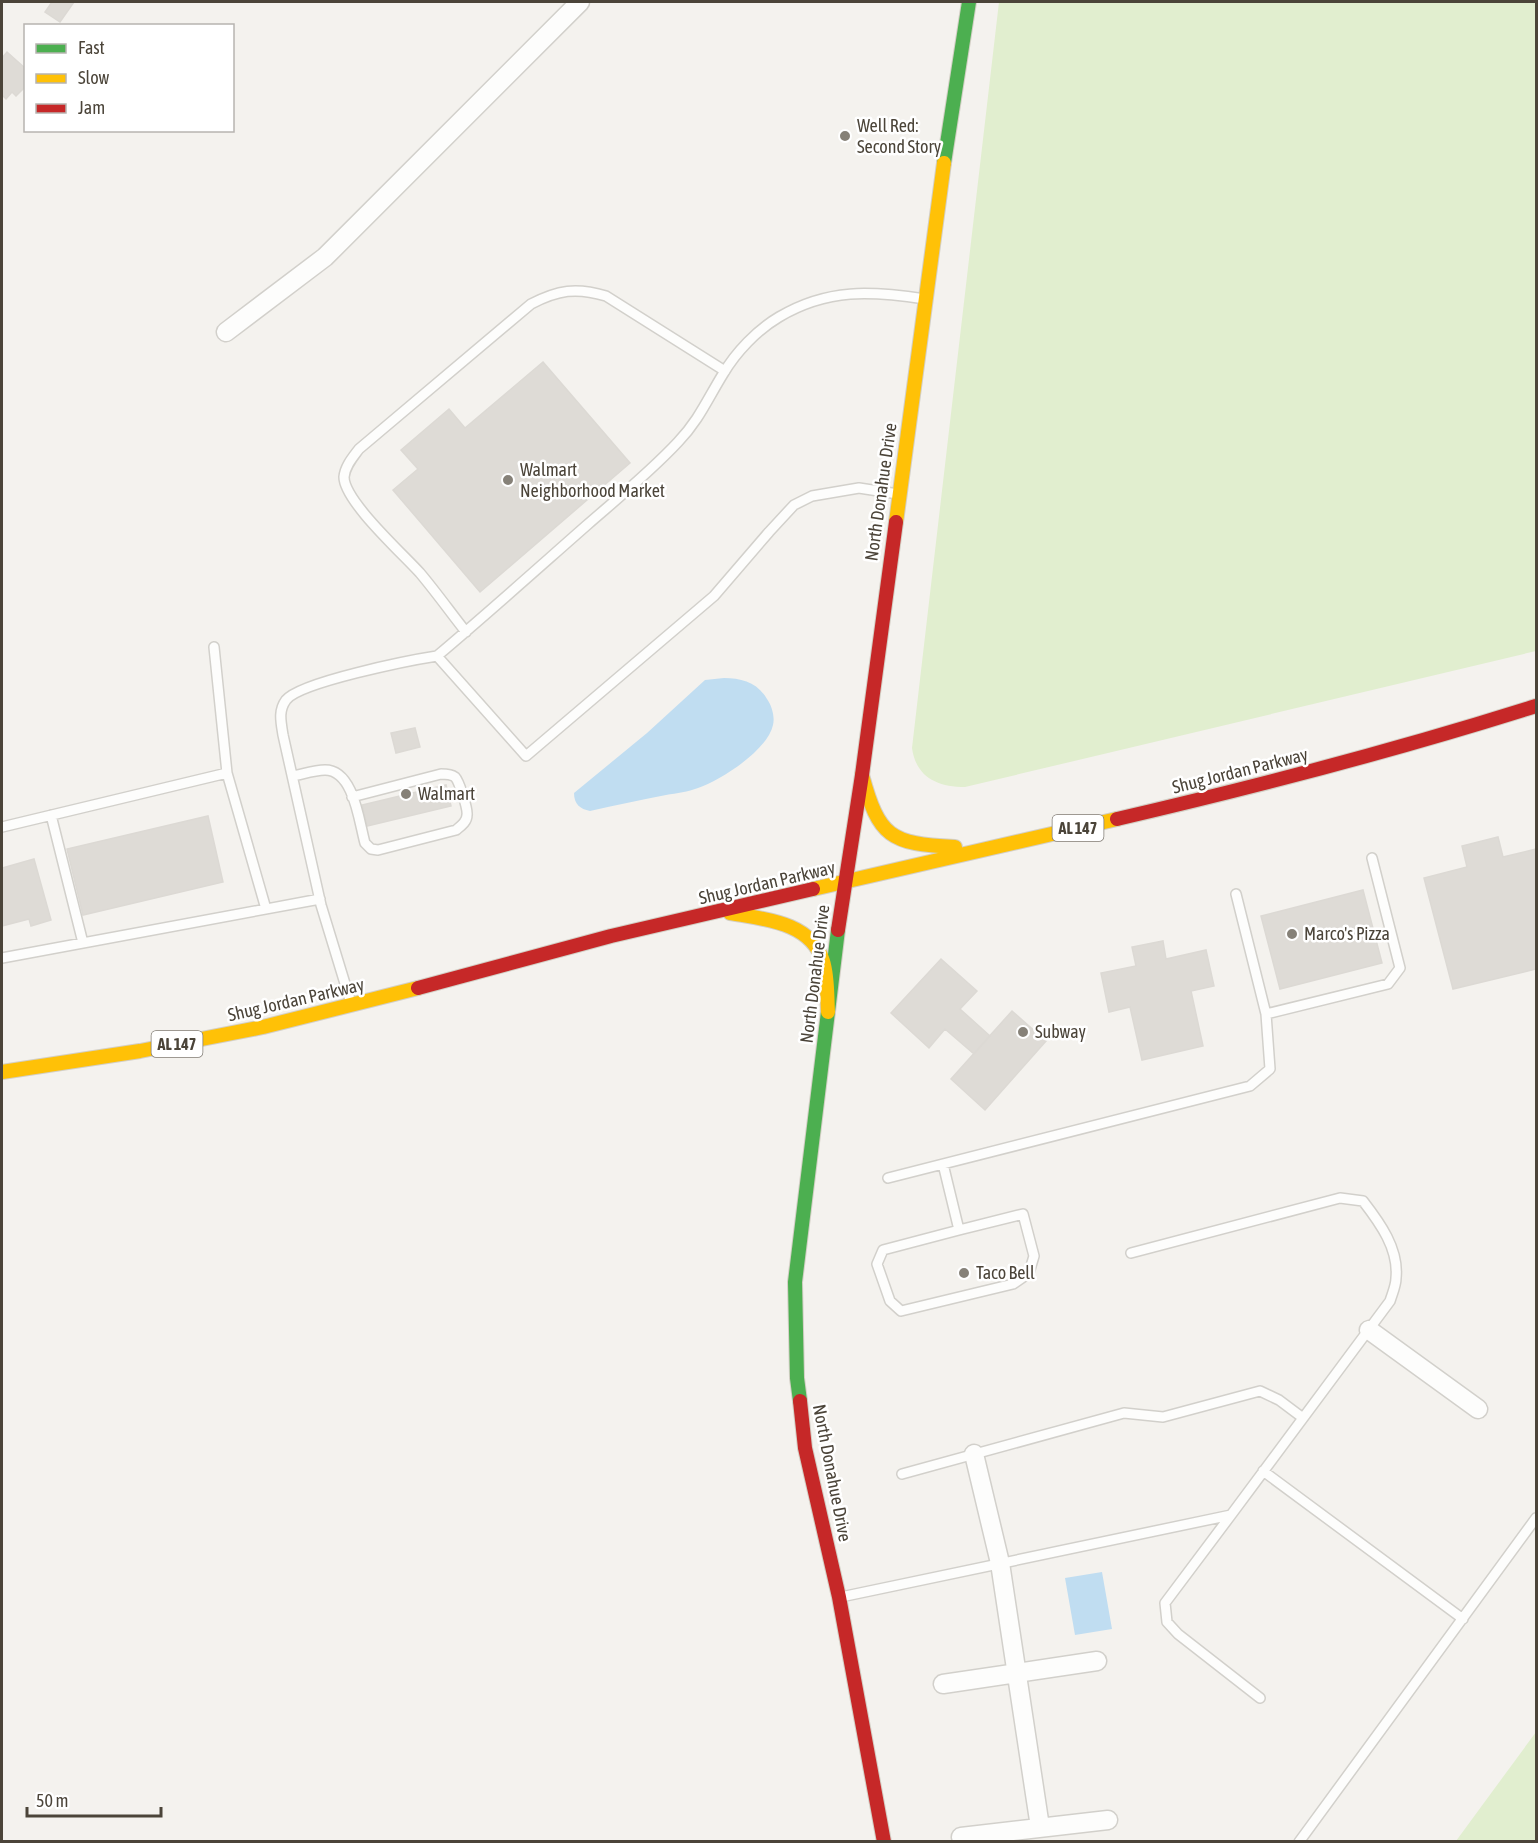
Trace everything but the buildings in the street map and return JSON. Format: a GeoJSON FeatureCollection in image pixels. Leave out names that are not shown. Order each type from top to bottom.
{"type":"FeatureCollection","features":[{"type":"Feature","properties":{"kind":"main road","name":"North Donahue Drive"},"geometry":{"type":"LineString","coordinates":[[884,1842],[838,1597],[805,1448],[797,1378],[795,1282],[844,884],[862,775],[898,494],[969,2]]}},
{"type":"Feature","properties":{"kind":"main road","name":"Shug Jordan Parkway"},"geometry":{"type":"LineString","coordinates":[[2,1072],[140,1051],[263,1027],[351,1006],[611,936],[844,884],[894,869],[1263,785],[1432,739],[1536,706]]}},
{"type":"Feature","properties":{"kind":"main road"},"geometry":{"type":"LineString","coordinates":[[862,775],[875,814],[882,827],[902,839],[926,846],[986,848]]}},
{"type":"Feature","properties":{"kind":"main road"},"geometry":{"type":"LineString","coordinates":[[722,912],[791,926],[806,934],[817,945],[823,962],[828,1012]]}},
{"type":"Feature","properties":{"kind":"street"},"geometry":{"type":"LineString","coordinates":[[226,332],[325,257],[580,2]]}},
{"type":"Feature","properties":{"kind":"street"},"geometry":{"type":"LineString","coordinates":[[1369,1330],[1478,1409]]}},
{"type":"Feature","properties":{"kind":"street"},"geometry":{"type":"LineString","coordinates":[[974,1454],[1000,1563],[1040,1827]]}},
{"type":"Feature","properties":{"kind":"street"},"geometry":{"type":"LineString","coordinates":[[943,1683],[1017,1674],[1096,1660]]}},
{"type":"Feature","properties":{"kind":"street"},"geometry":{"type":"LineString","coordinates":[[961,1837],[1108,1820]]}},
{"type":"Feature","properties":{"kind":"lane"},"geometry":{"type":"LineString","coordinates":[[466,632],[421,574],[356,503],[347,489],[344,476],[348,464],[359,448],[531,304],[551,294],[579,290],[606,296],[724,371]]}},
{"type":"Feature","properties":{"kind":"lane"},"geometry":{"type":"LineString","coordinates":[[351,1006],[320,899],[279,715],[286,700],[297,690],[401,661],[437,656],[679,442],[701,415],[724,371],[755,334],[779,317],[804,304],[840,294],[877,292],[927,299]]}},
{"type":"Feature","properties":{"kind":"lane"},"geometry":{"type":"LineString","coordinates":[[437,656],[526,756],[714,596],[768,532],[794,506],[812,496],[859,488],[898,494]]}},
{"type":"Feature","properties":{"kind":"lane"},"geometry":{"type":"LineString","coordinates":[[214,647],[227,773],[266,909]]}},
{"type":"Feature","properties":{"kind":"lane"},"geometry":{"type":"LineString","coordinates":[[293,776],[326,770],[336,772],[350,787],[352,797],[365,843],[371,849],[378,850],[456,830],[464,825],[468,814],[459,784],[448,774],[352,797]]}},
{"type":"Feature","properties":{"kind":"lane"},"geometry":{"type":"LineString","coordinates":[[2,827],[227,773]]}},
{"type":"Feature","properties":{"kind":"lane"},"geometry":{"type":"LineString","coordinates":[[51,815],[83,943]]}},
{"type":"Feature","properties":{"kind":"lane"},"geometry":{"type":"LineString","coordinates":[[1266,1014],[1388,984],[1400,968],[1372,858]]}},
{"type":"Feature","properties":{"kind":"lane"},"geometry":{"type":"LineString","coordinates":[[888,1178],[1250,1086],[1270,1069],[1266,1014],[1236,894]]}},
{"type":"Feature","properties":{"kind":"lane"},"geometry":{"type":"LineString","coordinates":[[2,958],[320,899]]}},
{"type":"Feature","properties":{"kind":"lane"},"geometry":{"type":"LineString","coordinates":[[943,1164],[959,1230]]}},
{"type":"Feature","properties":{"kind":"lane"},"geometry":{"type":"LineString","coordinates":[[1131,1253],[1340,1198],[1364,1201],[1379,1222],[1393,1250],[1396,1278],[1390,1301],[1165,1603],[1167,1622],[1178,1634],[1260,1698]]}},
{"type":"Feature","properties":{"kind":"lane"},"geometry":{"type":"LineString","coordinates":[[1023,1214],[1034,1256],[1029,1273],[1013,1284],[901,1311],[890,1301],[877,1264],[883,1250],[959,1230],[1023,1214]]}},
{"type":"Feature","properties":{"kind":"lane"},"geometry":{"type":"LineString","coordinates":[[902,1474],[1124,1413],[1163,1418],[1260,1391],[1279,1400],[1303,1418]]}},
{"type":"Feature","properties":{"kind":"lane"},"geometry":{"type":"LineString","coordinates":[[1263,1471],[1463,1619]]}},
{"type":"Feature","properties":{"kind":"lane"},"geometry":{"type":"LineString","coordinates":[[838,1597],[1231,1515]]}},
{"type":"Feature","properties":{"kind":"lane"},"geometry":{"type":"LineString","coordinates":[[1299,1842],[1536,1518]]}},
{"type":"Feature","properties":{"kind":"green space"},"geometry":{"type":"Polygon","coordinates":[[[999,2],[1536,2],[1536,651],[965,787],[945,785],[923,773],[914,758],[912,748],[999,2]]]}},
{"type":"Feature","properties":{"kind":"green space"},"geometry":{"type":"Polygon","coordinates":[[[1536,1732],[1536,1841],[1456,1841],[1536,1732]]]}},
{"type":"Feature","properties":{"kind":"water"},"geometry":{"type":"Polygon","coordinates":[[[724,678],[743,680],[754,685],[772,708],[774,722],[769,735],[753,754],[731,771],[694,789],[590,811],[578,805],[574,793],[647,733],[705,680],[724,678]]]}},
{"type":"Feature","properties":{"kind":"water"},"geometry":{"type":"Polygon","coordinates":[[[1102,1572],[1112,1629],[1075,1635],[1065,1578],[1102,1572]]]}},
{"type":"Feature","properties":{"kind":"traffic: fast"},"geometry":{"type":"LineString","coordinates":[[944,163],[969,2]]}},
{"type":"Feature","properties":{"kind":"traffic: fast"},"geometry":{"type":"LineString","coordinates":[[800,1401],[797,1378],[795,1282],[838,930]]}},
{"type":"Feature","properties":{"kind":"traffic: slow"},"geometry":{"type":"LineString","coordinates":[[896,522],[944,163]]}},
{"type":"Feature","properties":{"kind":"traffic: slow"},"geometry":{"type":"LineString","coordinates":[[862,775],[875,812],[890,833],[915,843],[955,847]]}},
{"type":"Feature","properties":{"kind":"traffic: slow"},"geometry":{"type":"LineString","coordinates":[[813,889],[1117,819]]}},
{"type":"Feature","properties":{"kind":"traffic: slow"},"geometry":{"type":"LineString","coordinates":[[730,913],[785,925],[808,938],[817,948],[825,967],[828,1012]]}},
{"type":"Feature","properties":{"kind":"traffic: slow"},"geometry":{"type":"LineString","coordinates":[[2,1072],[140,1051],[263,1027],[418,988]]}},
{"type":"Feature","properties":{"kind":"traffic: jam"},"geometry":{"type":"LineString","coordinates":[[838,930],[862,775],[896,522]]}},
{"type":"Feature","properties":{"kind":"traffic: jam"},"geometry":{"type":"LineString","coordinates":[[1117,819],[1328,767],[1536,706]]}},
{"type":"Feature","properties":{"kind":"traffic: jam"},"geometry":{"type":"LineString","coordinates":[[418,988],[611,936],[813,889]]}},
{"type":"Feature","properties":{"kind":"traffic: jam"},"geometry":{"type":"LineString","coordinates":[[800,1401],[805,1448],[839,1597],[884,1842]]}},
{"type":"Feature","properties":{"kind":"place","name":"Well Red: Second Story"},"geometry":{"type":"Point","coordinates":[845,136]}},
{"type":"Feature","properties":{"kind":"place","name":"Walmart Neighborhood Market"},"geometry":{"type":"Point","coordinates":[508,480]}},
{"type":"Feature","properties":{"kind":"place","name":"Walmart"},"geometry":{"type":"Point","coordinates":[406,794]}},
{"type":"Feature","properties":{"kind":"place","name":"Marco's Pizza"},"geometry":{"type":"Point","coordinates":[1292,934]}},
{"type":"Feature","properties":{"kind":"place","name":"Subway"},"geometry":{"type":"Point","coordinates":[1023,1032]}},
{"type":"Feature","properties":{"kind":"place","name":"Taco Bell"},"geometry":{"type":"Point","coordinates":[964,1273]}}]}
